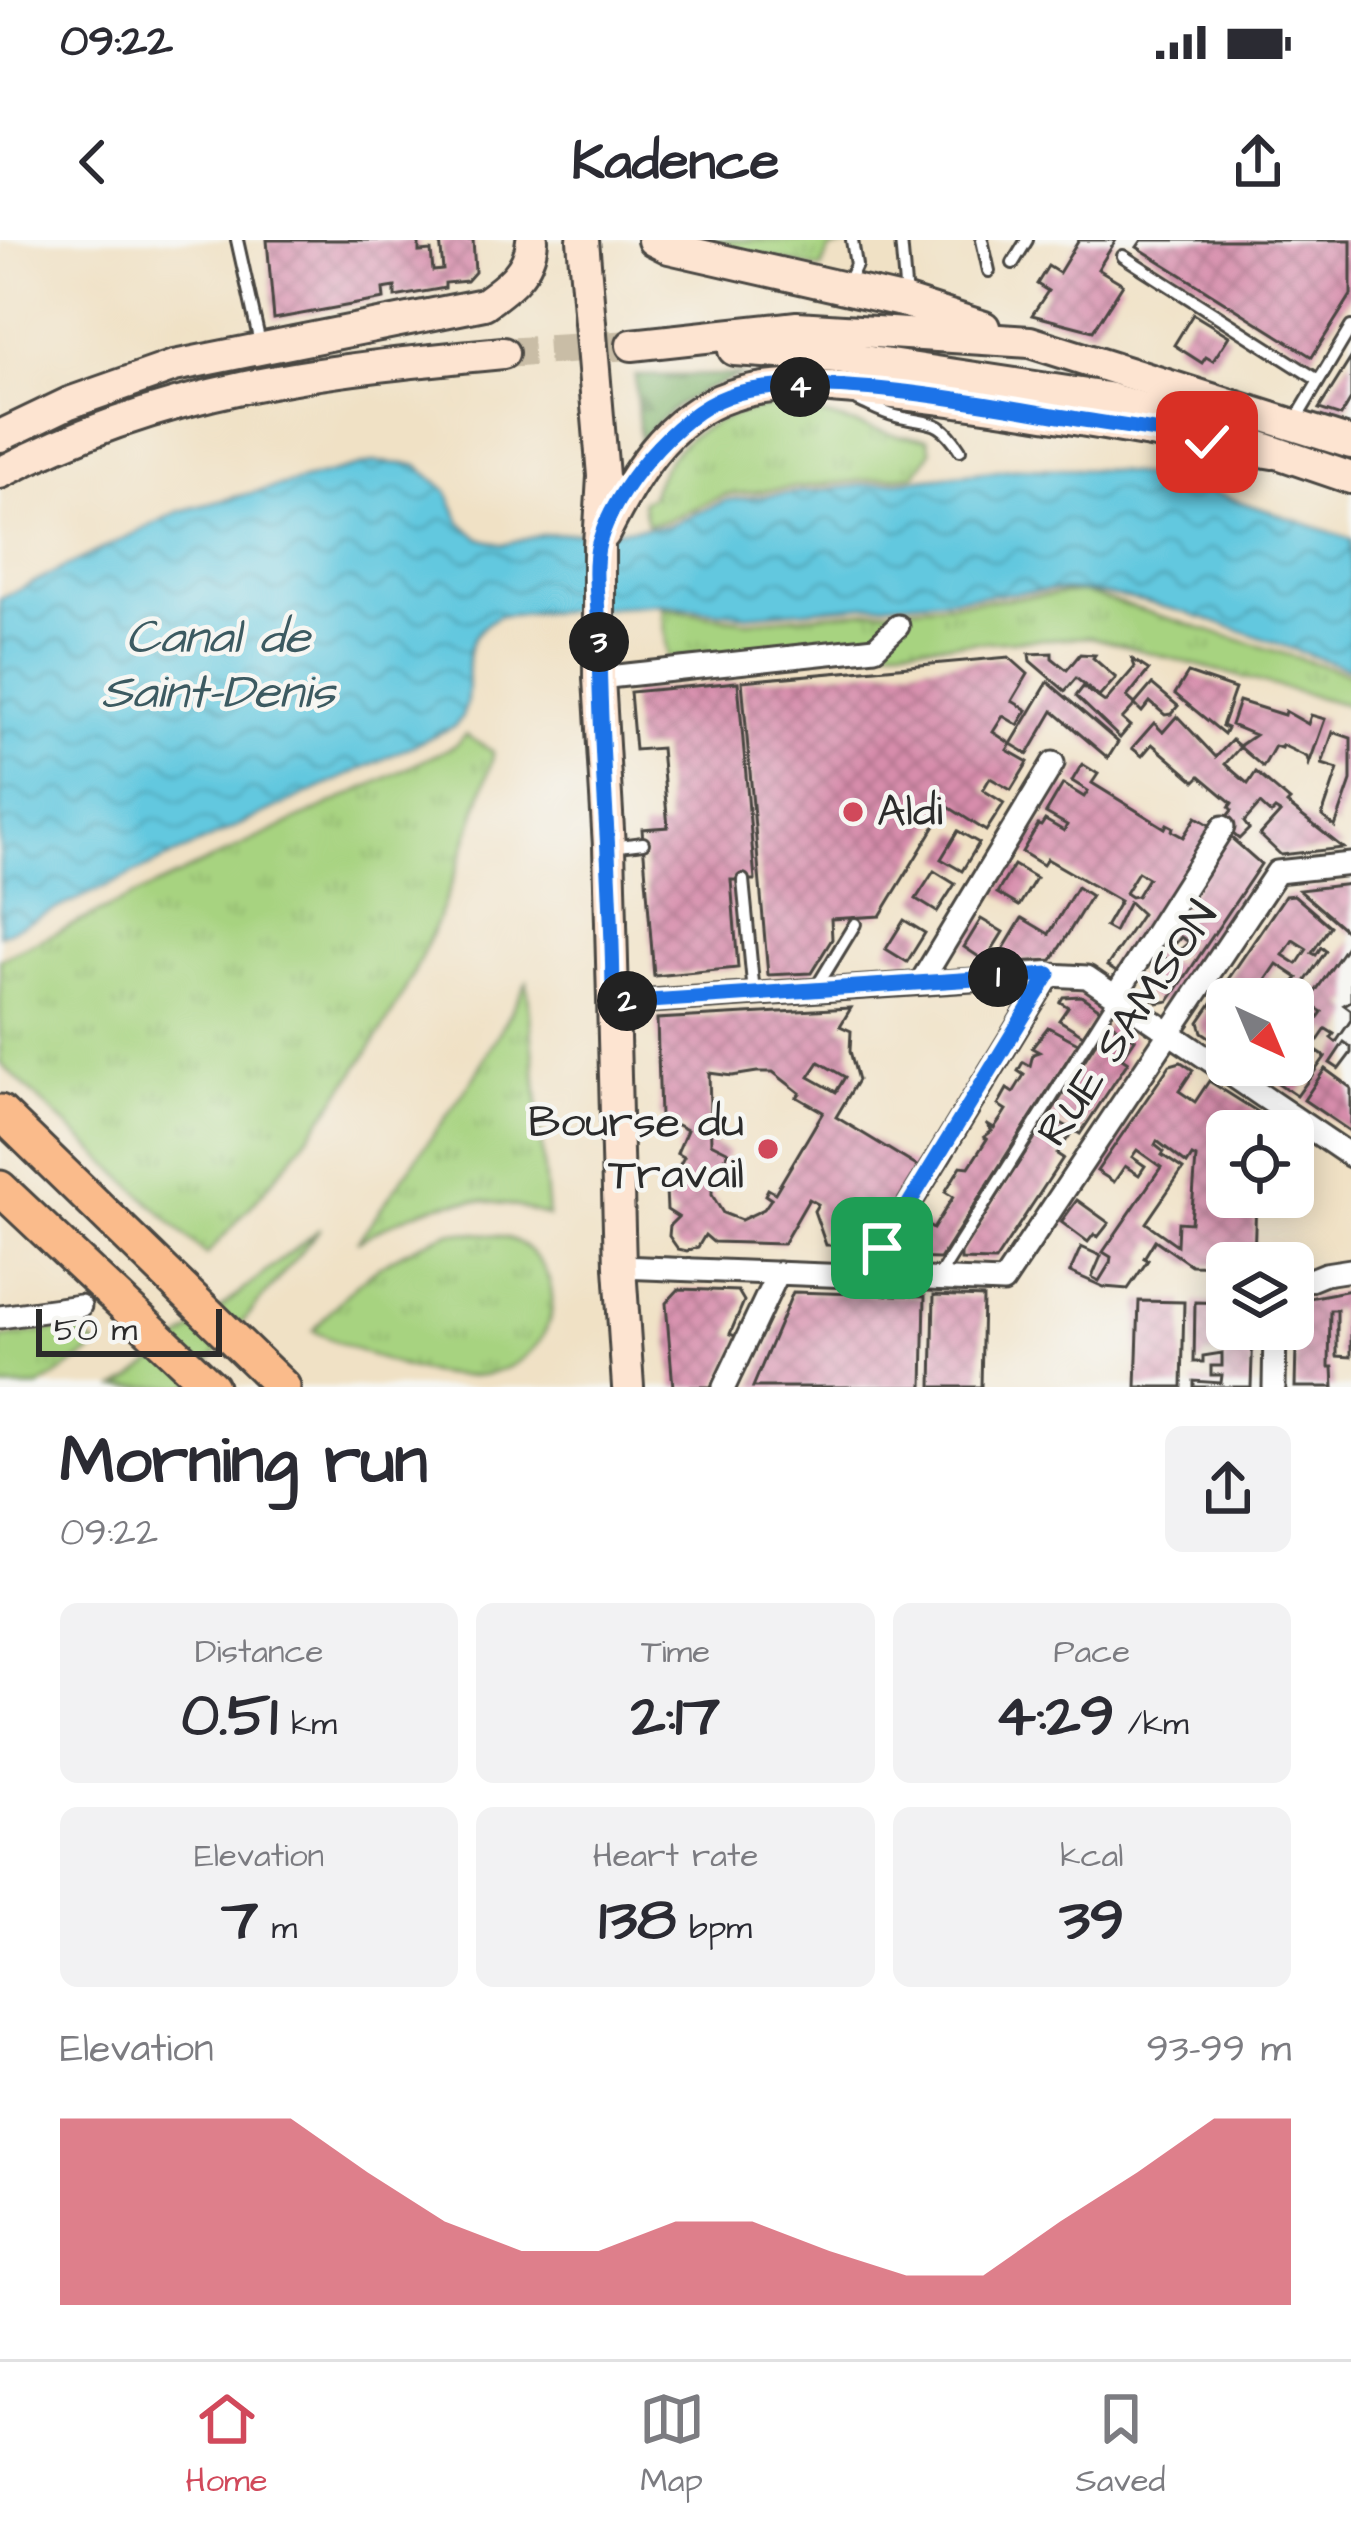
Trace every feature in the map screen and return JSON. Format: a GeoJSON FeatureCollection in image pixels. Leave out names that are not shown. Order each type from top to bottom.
{"type":"FeatureCollection","features":[{"type":"Feature","properties":{"kind":"main road"},"geometry":{"type":"LineString","coordinates":[[583,240],[616,481],[598,545],[599,678],[628,1387]]}},
{"type":"Feature","properties":{"kind":"main road"},"geometry":{"type":"LineString","coordinates":[[653,240],[669,248],[906,302],[1030,342],[1271,437],[1351,478]]}},
{"type":"Feature","properties":{"kind":"main road"},"geometry":{"type":"LineString","coordinates":[[0,436],[69,404],[174,366],[484,304],[515,282],[532,244]]}},
{"type":"Feature","properties":{"kind":"main road"},"geometry":{"type":"LineString","coordinates":[[797,327],[844,289]]}},
{"type":"Feature","properties":{"kind":"main road"},"geometry":{"type":"LineString","coordinates":[[837,357],[873,347],[896,332],[906,302]]}},
{"type":"Feature","properties":{"kind":"main road"},"geometry":{"type":"LineString","coordinates":[[1030,342],[797,327],[632,345],[837,357],[1107,398],[1271,437]]}},
{"type":"Feature","properties":{"kind":"main road"},"geometry":{"type":"LineString","coordinates":[[0,473],[115,421],[229,388],[329,369],[502,353]]}},
{"type":"Feature","properties":{"kind":"main road"},"geometry":{"type":"LineString","coordinates":[[616,481],[676,429],[728,396],[760,389],[823,386],[1351,443]]}},
{"type":"Feature","properties":{"kind":"main road"},"geometry":{"type":"LineString","coordinates":[[0,1112],[283,1387]]}},
{"type":"Feature","properties":{"kind":"main road"},"geometry":{"type":"LineString","coordinates":[[0,1188],[211,1387]]}},
{"type":"Feature","properties":{"kind":"street"},"geometry":{"type":"LineString","coordinates":[[599,678],[875,648],[898,626]]}},
{"type":"Feature","properties":{"kind":"street"},"geometry":{"type":"LineString","coordinates":[[921,982],[1053,764]]}},
{"type":"Feature","properties":{"kind":"street"},"geometry":{"type":"LineString","coordinates":[[1116,995],[1223,827]]}},
{"type":"Feature","properties":{"kind":"street","name":"RUE SAMSON"},"geometry":{"type":"LineString","coordinates":[[938,1278],[1003,1282],[1277,872],[1351,865]]}},
{"type":"Feature","properties":{"kind":"street"},"geometry":{"type":"LineString","coordinates":[[865,1276],[1049,974]]}},
{"type":"Feature","properties":{"kind":"street"},"geometry":{"type":"LineString","coordinates":[[613,1000],[1049,974],[1087,977],[1351,1156]]}},
{"type":"Feature","properties":{"kind":"street"},"geometry":{"type":"LineString","coordinates":[[620,1267],[938,1278]]}},
{"type":"Feature","properties":{"kind":"street"},"geometry":{"type":"LineString","coordinates":[[1314,1278],[1351,1270]]}},
{"type":"Feature","properties":{"kind":"street"},"geometry":{"type":"LineString","coordinates":[[724,1387],[778,1274]]}},
{"type":"Feature","properties":{"kind":"street"},"geometry":{"type":"LineString","coordinates":[[0,1317],[80,1306]]}},
{"type":"Feature","properties":{"kind":"street"},"geometry":{"type":"LineString","coordinates":[[1274,1387],[1275,1350]]}},
{"type":"Feature","properties":{"kind":"lane"},"geometry":{"type":"LineString","coordinates":[[237,240],[261,346]]}},
{"type":"Feature","properties":{"kind":"lane"},"geometry":{"type":"LineString","coordinates":[[844,289],[856,266],[852,240]]}},
{"type":"Feature","properties":{"kind":"lane"},"geometry":{"type":"LineString","coordinates":[[901,240],[906,302]]}},
{"type":"Feature","properties":{"kind":"lane"},"geometry":{"type":"LineString","coordinates":[[982,240],[989,271]]}},
{"type":"Feature","properties":{"kind":"lane"},"geometry":{"type":"LineString","coordinates":[[1013,263],[1027,240]]}},
{"type":"Feature","properties":{"kind":"lane"},"geometry":{"type":"LineString","coordinates":[[1124,256],[1318,380]]}},
{"type":"Feature","properties":{"kind":"lane"},"geometry":{"type":"LineString","coordinates":[[1271,437],[1318,380],[1351,327]]}},
{"type":"Feature","properties":{"kind":"lane"},"geometry":{"type":"LineString","coordinates":[[823,386],[894,416],[934,422],[950,433],[960,450]]}},
{"type":"Feature","properties":{"kind":"lane"},"geometry":{"type":"LineString","coordinates":[[609,847],[643,843]]}},
{"type":"Feature","properties":{"kind":"lane"},"geometry":{"type":"LineString","coordinates":[[743,880],[754,994]]}},
{"type":"Feature","properties":{"kind":"lane"},"geometry":{"type":"LineString","coordinates":[[816,988],[855,924]]}},
{"type":"Feature","properties":{"kind":"lane"},"geometry":{"type":"LineString","coordinates":[[1022,999],[1049,974]]}},
{"type":"Feature","properties":{"kind":"lane"},"geometry":{"type":"LineString","coordinates":[[938,1278],[1116,995]]}},
{"type":"Feature","properties":{"kind":"green space"},"geometry":{"type":"Polygon","coordinates":[[[696,240],[846,240],[847,245],[830,249],[821,269],[696,240]]]}},
{"type":"Feature","properties":{"kind":"green space"},"geometry":{"type":"Polygon","coordinates":[[[744,375],[687,400],[640,440],[635,376],[744,375]]]}},
{"type":"Feature","properties":{"kind":"green space"},"geometry":{"type":"Polygon","coordinates":[[[783,404],[897,436],[927,439],[931,451],[915,475],[725,495],[647,524],[642,501],[651,497],[671,456],[685,442],[719,421],[783,404]]]}},
{"type":"Feature","properties":{"kind":"green space"},"geometry":{"type":"Polygon","coordinates":[[[1082,592],[1351,674],[1351,706],[1091,637],[668,657],[662,608],[747,621],[1082,592]]]}},
{"type":"Feature","properties":{"kind":"green space"},"geometry":{"type":"Polygon","coordinates":[[[466,735],[493,756],[448,892],[405,991],[325,1113],[206,1255],[0,1063],[0,959],[454,746],[466,735]]]}},
{"type":"Feature","properties":{"kind":"green space"},"geometry":{"type":"Polygon","coordinates":[[[527,982],[548,1216],[494,1202],[449,1203],[406,1217],[357,1242],[475,1076],[527,982]]]}},
{"type":"Feature","properties":{"kind":"green space"},"geometry":{"type":"Polygon","coordinates":[[[321,1228],[188,1387],[118,1387],[133,1378],[321,1228]]]}},
{"type":"Feature","properties":{"kind":"green space"},"geometry":{"type":"Polygon","coordinates":[[[450,1232],[513,1240],[543,1268],[552,1305],[548,1323],[540,1340],[512,1366],[471,1376],[424,1372],[313,1331],[374,1270],[450,1232]]]}},
{"type":"Feature","properties":{"kind":"green space"},"geometry":{"type":"Polygon","coordinates":[[[73,1327],[99,1347],[39,1387],[0,1387],[0,1338],[73,1327]]]}},
{"type":"Feature","properties":{"kind":"water","name":"Canal de Saint-Denis"},"geometry":{"type":"Polygon","coordinates":[[[375,462],[417,465],[447,491],[461,523],[479,538],[503,545],[542,535],[667,526],[727,500],[1021,468],[1107,470],[1154,477],[1351,539],[1351,669],[1166,607],[1090,592],[1052,590],[747,615],[656,604],[498,616],[472,641],[467,698],[455,726],[0,935],[0,599],[180,511],[375,462]]]}},
{"type":"Feature","properties":{"kind":"building"},"geometry":{"type":"Polygon","coordinates":[[[267,240],[413,240],[419,242],[419,252],[431,251],[433,271],[443,270],[440,240],[473,240],[475,272],[467,281],[445,283],[445,288],[395,297],[395,287],[383,289],[384,299],[274,319],[267,240]]]}},
{"type":"Feature","properties":{"kind":"building"},"geometry":{"type":"Polygon","coordinates":[[[1079,240],[1116,240],[1098,269],[1123,284],[1093,331],[1032,315],[1048,291],[1037,284],[1048,266],[1059,273],[1079,240]]]}},
{"type":"Feature","properties":{"kind":"building"},"geometry":{"type":"Polygon","coordinates":[[[1142,240],[1351,240],[1351,295],[1312,357],[1137,247],[1142,240]]]}},
{"type":"Feature","properties":{"kind":"building"},"geometry":{"type":"Polygon","coordinates":[[[1193,314],[1229,336],[1213,361],[1206,357],[1202,363],[1174,345],[1193,314]]]}},
{"type":"Feature","properties":{"kind":"building"},"geometry":{"type":"Polygon","coordinates":[[[1351,358],[1351,399],[1341,416],[1319,409],[1351,358]]]}},
{"type":"Feature","properties":{"kind":"building"},"geometry":{"type":"Polygon","coordinates":[[[1052,653],[1067,670],[1080,654],[1095,655],[1116,678],[1099,697],[1076,678],[1065,691],[1030,661],[1029,654],[1052,653]]]}},
{"type":"Feature","properties":{"kind":"building","name":"Aldi"},"geometry":{"type":"Polygon","coordinates":[[[1009,657],[1028,674],[1012,701],[1027,710],[1018,725],[1003,716],[993,732],[1011,744],[1007,750],[1028,762],[1011,790],[990,778],[983,790],[1004,803],[986,831],[947,806],[880,916],[831,919],[832,939],[811,973],[768,975],[742,681],[1009,657]]]}},
{"type":"Feature","properties":{"kind":"building"},"geometry":{"type":"Polygon","coordinates":[[[1132,659],[1149,670],[1127,697],[1135,704],[1152,684],[1178,706],[1165,715],[1150,702],[1142,712],[1135,705],[1122,719],[1130,726],[1120,738],[1076,696],[1083,687],[1105,702],[1135,667],[1132,659]]]}},
{"type":"Feature","properties":{"kind":"building"},"geometry":{"type":"Polygon","coordinates":[[[1188,673],[1235,689],[1222,726],[1227,728],[1224,734],[1175,694],[1188,673]]]}},
{"type":"Feature","properties":{"kind":"building"},"geometry":{"type":"Polygon","coordinates":[[[738,682],[755,880],[731,880],[738,968],[654,976],[642,829],[668,827],[661,748],[635,750],[630,692],[738,682]]]}},
{"type":"Feature","properties":{"kind":"building"},"geometry":{"type":"Polygon","coordinates":[[[1048,682],[1118,742],[1108,758],[1053,711],[1028,754],[1011,744],[1048,682]]]}},
{"type":"Feature","properties":{"kind":"building"},"geometry":{"type":"Polygon","coordinates":[[[1239,701],[1284,715],[1285,711],[1308,724],[1311,715],[1325,719],[1309,764],[1307,757],[1282,745],[1275,746],[1263,767],[1240,747],[1225,764],[1248,784],[1256,772],[1290,801],[1287,804],[1343,848],[1281,855],[1260,835],[1280,813],[1271,814],[1260,804],[1244,822],[1249,829],[1239,839],[1221,824],[1232,803],[1200,776],[1195,781],[1152,744],[1142,756],[1132,748],[1154,723],[1163,732],[1177,716],[1216,757],[1232,740],[1239,746],[1255,735],[1231,725],[1239,701]]]}},
{"type":"Feature","properties":{"kind":"building"},"geometry":{"type":"Polygon","coordinates":[[[1333,732],[1351,738],[1351,781],[1335,827],[1322,816],[1338,769],[1322,764],[1333,732]]]}},
{"type":"Feature","properties":{"kind":"building"},"geometry":{"type":"Polygon","coordinates":[[[1082,764],[1098,774],[1092,783],[1183,837],[1196,817],[1215,828],[1121,975],[1107,966],[1142,914],[1129,902],[1114,932],[1105,927],[1120,901],[1047,859],[1043,865],[1022,852],[1045,820],[1064,831],[1067,825],[1046,813],[1063,784],[1084,797],[1088,791],[1072,781],[1082,764]],[[1138,872],[1125,893],[1137,896],[1148,878],[1138,872]]]}},
{"type":"Feature","properties":{"kind":"building"},"geometry":{"type":"Polygon","coordinates":[[[958,831],[979,843],[962,871],[941,859],[958,831]]]}},
{"type":"Feature","properties":{"kind":"building"},"geometry":{"type":"Polygon","coordinates":[[[1228,835],[1261,864],[1169,1001],[1158,1003],[1132,986],[1154,951],[1174,964],[1189,942],[1181,937],[1176,943],[1164,935],[1228,835]]]}},
{"type":"Feature","properties":{"kind":"building"},"geometry":{"type":"Polygon","coordinates":[[[1014,865],[1036,878],[1019,906],[997,893],[1014,865]]]}},
{"type":"Feature","properties":{"kind":"building"},"geometry":{"type":"Polygon","coordinates":[[[934,871],[955,884],[937,912],[916,899],[934,871]]]}},
{"type":"Feature","properties":{"kind":"building"},"geometry":{"type":"Polygon","coordinates":[[[1351,884],[1351,935],[1299,890],[1351,884]]]}},
{"type":"Feature","properties":{"kind":"building"},"geometry":{"type":"Polygon","coordinates":[[[1077,887],[1091,896],[1052,960],[995,963],[1022,918],[1049,934],[1077,887]]]}},
{"type":"Feature","properties":{"kind":"building"},"geometry":{"type":"Polygon","coordinates":[[[1294,895],[1330,926],[1312,953],[1316,955],[1321,947],[1326,951],[1307,978],[1298,978],[1277,964],[1267,978],[1229,978],[1285,896],[1294,895]],[[1293,940],[1283,955],[1297,964],[1307,949],[1293,940]]]}},
{"type":"Feature","properties":{"kind":"building"},"geometry":{"type":"Polygon","coordinates":[[[981,919],[1003,932],[985,961],[964,947],[981,919]]]}},
{"type":"Feature","properties":{"kind":"building"},"geometry":{"type":"Polygon","coordinates":[[[904,920],[925,933],[907,962],[886,949],[904,920]]]}},
{"type":"Feature","properties":{"kind":"building"},"geometry":{"type":"Polygon","coordinates":[[[1351,940],[1351,1001],[1344,1005],[1351,1010],[1351,1020],[1336,1042],[1326,1029],[1317,1042],[1314,1040],[1314,1023],[1322,1012],[1314,1007],[1314,994],[1351,940]]]}},
{"type":"Feature","properties":{"kind":"building"},"geometry":{"type":"Polygon","coordinates":[[[1081,996],[1100,1009],[1083,1035],[1059,1020],[1068,1007],[1060,1002],[1063,997],[1081,996]]]}},
{"type":"Feature","properties":{"kind":"building"},"geometry":{"type":"Polygon","coordinates":[[[851,1008],[840,1026],[851,1031],[850,1051],[858,1080],[836,1117],[920,1168],[873,1246],[826,1245],[814,1211],[818,1204],[809,1199],[783,1244],[713,1242],[705,1235],[698,1247],[678,1249],[669,1236],[670,1225],[678,1217],[667,1210],[666,1189],[682,1170],[678,1168],[684,1157],[677,1153],[687,1130],[660,1116],[657,1019],[851,1008]],[[819,1062],[809,1077],[836,1092],[845,1077],[819,1062]],[[773,1072],[709,1073],[711,1143],[729,1152],[723,1162],[729,1165],[725,1171],[720,1168],[712,1195],[723,1213],[741,1220],[764,1209],[771,1199],[765,1195],[768,1189],[775,1193],[823,1112],[797,1097],[800,1093],[773,1072]]]}},
{"type":"Feature","properties":{"kind":"building"},"geometry":{"type":"Polygon","coordinates":[[[1206,1012],[1206,1035],[1202,1032],[1199,1022],[1206,1012]]]}},
{"type":"Feature","properties":{"kind":"building"},"geometry":{"type":"Polygon","coordinates":[[[1109,1022],[1135,1039],[1122,1058],[1128,1062],[1080,1134],[1049,1116],[1109,1022]]]}},
{"type":"Feature","properties":{"kind":"building"},"geometry":{"type":"Polygon","coordinates":[[[1048,1027],[1078,1043],[940,1259],[905,1258],[925,1224],[933,1229],[953,1197],[945,1192],[961,1166],[969,1167],[992,1131],[986,1123],[994,1128],[1006,1110],[998,1105],[1007,1089],[1013,1093],[1024,1075],[1018,1071],[1023,1062],[1030,1066],[1033,1054],[1039,1052],[1032,1048],[1048,1027]]]}},
{"type":"Feature","properties":{"kind":"building"},"geometry":{"type":"Polygon","coordinates":[[[1344,1042],[1351,1053],[1339,1069],[1330,1063],[1344,1042]]]}},
{"type":"Feature","properties":{"kind":"building"},"geometry":{"type":"Polygon","coordinates":[[[1314,1050],[1325,1057],[1314,1072],[1314,1050]]]}},
{"type":"Feature","properties":{"kind":"building"},"geometry":{"type":"Polygon","coordinates":[[[1181,1062],[1193,1070],[1179,1091],[1195,1102],[1206,1086],[1217,1086],[1255,1110],[1206,1110],[1206,1218],[1255,1218],[1255,1242],[1206,1242],[1206,1265],[1191,1265],[1155,1240],[1128,1289],[1104,1287],[1070,1272],[1081,1247],[1101,1256],[1092,1277],[1099,1281],[1111,1257],[1103,1252],[1161,1167],[1137,1150],[1132,1157],[1145,1166],[1139,1175],[1125,1166],[1114,1182],[1097,1171],[1170,1065],[1181,1062]],[[1157,1141],[1155,1145],[1183,1169],[1146,1223],[1177,1245],[1178,1222],[1191,1223],[1196,1158],[1192,1156],[1187,1164],[1157,1141]]]}},
{"type":"Feature","properties":{"kind":"building"},"geometry":{"type":"Polygon","coordinates":[[[1325,1069],[1351,1088],[1351,1132],[1304,1100],[1325,1069]]]}},
{"type":"Feature","properties":{"kind":"building"},"geometry":{"type":"Polygon","coordinates":[[[1282,1086],[1304,1086],[1297,1096],[1282,1086]]]}},
{"type":"Feature","properties":{"kind":"building"},"geometry":{"type":"Polygon","coordinates":[[[1051,1123],[1070,1135],[1057,1154],[1063,1158],[995,1261],[961,1260],[961,1253],[1036,1136],[1041,1138],[1051,1123]]]}},
{"type":"Feature","properties":{"kind":"building"},"geometry":{"type":"Polygon","coordinates":[[[1077,1200],[1109,1223],[1088,1242],[1061,1222],[1077,1200]]]}},
{"type":"Feature","properties":{"kind":"building"},"geometry":{"type":"Polygon","coordinates":[[[679,1289],[738,1291],[744,1301],[730,1334],[740,1338],[717,1387],[673,1387],[666,1303],[679,1289]]]}},
{"type":"Feature","properties":{"kind":"building"},"geometry":{"type":"Polygon","coordinates":[[[1351,1290],[1351,1357],[1337,1356],[1337,1310],[1330,1310],[1329,1367],[1333,1367],[1334,1387],[1295,1387],[1296,1350],[1314,1350],[1314,1297],[1351,1290]]]}},
{"type":"Feature","properties":{"kind":"building"},"geometry":{"type":"Polygon","coordinates":[[[793,1292],[925,1296],[923,1387],[753,1387],[793,1292]]]}},
{"type":"Feature","properties":{"kind":"building"},"geometry":{"type":"Polygon","coordinates":[[[934,1295],[983,1297],[981,1387],[932,1387],[934,1295]]]}},
{"type":"Feature","properties":{"kind":"building"},"geometry":{"type":"Polygon","coordinates":[[[1139,1301],[1184,1302],[1182,1387],[1136,1387],[1139,1301]]]}},
{"type":"Feature","properties":{"kind":"building"},"geometry":{"type":"Polygon","coordinates":[[[1195,1302],[1206,1302],[1206,1350],[1252,1350],[1251,1387],[1194,1387],[1194,1381],[1221,1383],[1222,1375],[1211,1375],[1211,1366],[1222,1366],[1222,1353],[1194,1362],[1195,1302]]]}},
{"type":"Feature","properties":{"kind":"tunnel"},"geometry":{"type":"LineString","coordinates":[[503,353],[632,345]]}},
{"type":"Feature","properties":{"kind":"place","name":"Aldi"},"geometry":{"type":"Point","coordinates":[853,812]}},
{"type":"Feature","properties":{"kind":"place","name":"Bourse du Travail"},"geometry":{"type":"Point","coordinates":[768,1149]}},
{"type":"Feature","properties":{"kind":"route"},"geometry":{"type":"LineString","coordinates":[[882,1248],[1049,974],[613,1000],[598,545],[651,453],[705,409],[728,396],[760,389],[823,386],[973,402],[1207,442]]}}]}
